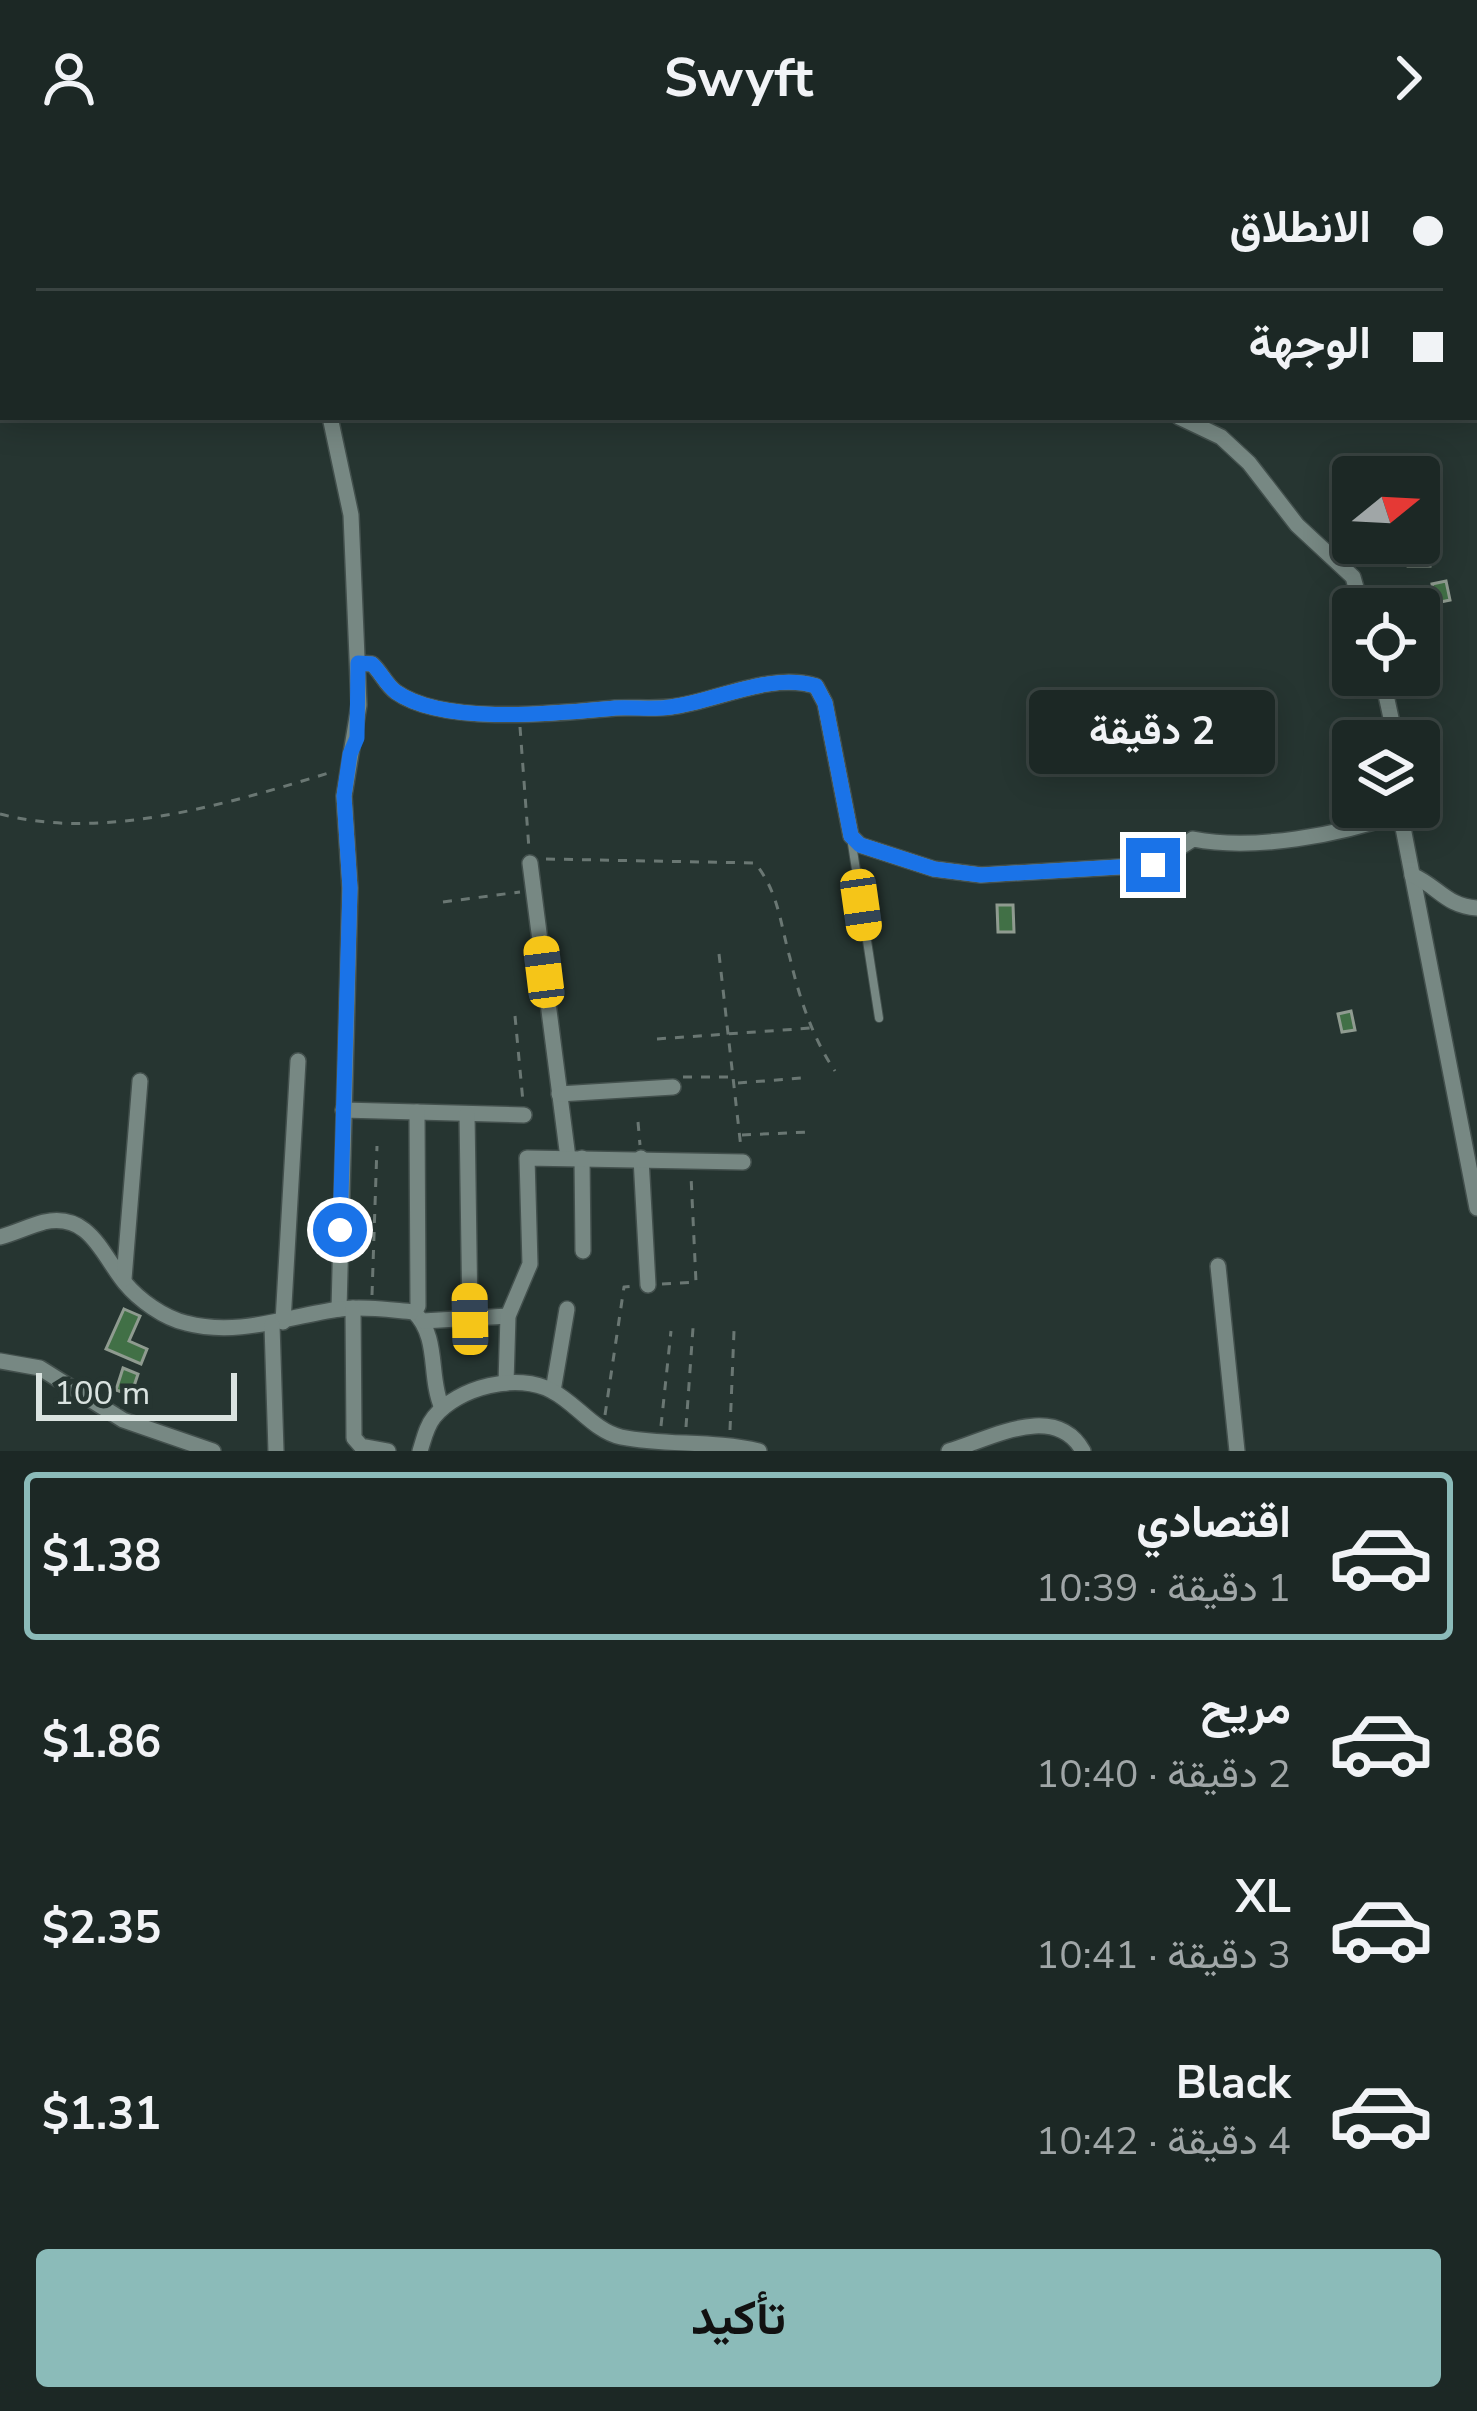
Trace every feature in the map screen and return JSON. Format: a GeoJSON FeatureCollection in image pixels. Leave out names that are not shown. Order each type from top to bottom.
{"type":"FeatureCollection","features":[{"type":"Feature","properties":{"kind":"street"},"geometry":{"type":"LineString","coordinates":[[331,420],[351,515],[358,663],[357,738],[344,796],[350,888],[343,1110],[346,1309],[354,1438],[361,1446],[388,1451]]}},
{"type":"Feature","properties":{"kind":"street"},"geometry":{"type":"LineString","coordinates":[[1185,420],[1222,437],[1249,463],[1298,525],[1353,577],[1356,588]]}},
{"type":"Feature","properties":{"kind":"street"},"geometry":{"type":"LineString","coordinates":[[358,663],[372,664],[392,689],[406,697],[441,708],[520,715],[673,707],[798,681],[816,686],[825,703],[851,836],[860,845],[934,869],[981,875],[1138,867],[1153,865],[1193,839],[1221,844],[1264,842],[1353,828]]}},
{"type":"Feature","properties":{"kind":"street"},"geometry":{"type":"LineString","coordinates":[[1403,828],[1477,1208]]}},
{"type":"Feature","properties":{"kind":"street"},"geometry":{"type":"LineString","coordinates":[[530,856],[560,1094],[575,1158],[584,1251]]}},
{"type":"Feature","properties":{"kind":"street"},"geometry":{"type":"LineString","coordinates":[[1412,875],[1435,886],[1457,907],[1477,908]]}},
{"type":"Feature","properties":{"kind":"street"},"geometry":{"type":"LineString","coordinates":[[275,1451],[277,1324],[298,1061]]}},
{"type":"Feature","properties":{"kind":"street"},"geometry":{"type":"LineString","coordinates":[[124,1282],[140,1081]]}},
{"type":"Feature","properties":{"kind":"street"},"geometry":{"type":"LineString","coordinates":[[560,1094],[673,1087]]}},
{"type":"Feature","properties":{"kind":"street"},"geometry":{"type":"LineString","coordinates":[[343,1110],[524,1115]]}},
{"type":"Feature","properties":{"kind":"street"},"geometry":{"type":"LineString","coordinates":[[417,1112],[418,1317],[428,1330],[442,1408]]}},
{"type":"Feature","properties":{"kind":"street"},"geometry":{"type":"LineString","coordinates":[[466,1114],[470,1319]]}},
{"type":"Feature","properties":{"kind":"street"},"geometry":{"type":"LineString","coordinates":[[506,1383],[508,1316],[530,1264],[526,1158],[742,1162]]}},
{"type":"Feature","properties":{"kind":"street"},"geometry":{"type":"LineString","coordinates":[[641,1158],[648,1285]]}},
{"type":"Feature","properties":{"kind":"street"},"geometry":{"type":"LineString","coordinates":[[0,1237],[45,1222],[84,1229],[112,1260],[124,1282],[164,1314],[185,1323],[216,1327],[277,1324],[346,1309],[418,1317],[508,1316]]}},
{"type":"Feature","properties":{"kind":"street"},"geometry":{"type":"LineString","coordinates":[[1218,1266],[1237,1451]]}},
{"type":"Feature","properties":{"kind":"street"},"geometry":{"type":"LineString","coordinates":[[553,1391],[567,1310]]}},
{"type":"Feature","properties":{"kind":"street"},"geometry":{"type":"LineString","coordinates":[[0,1360],[40,1368],[123,1420],[213,1451]]}},
{"type":"Feature","properties":{"kind":"street"},"geometry":{"type":"LineString","coordinates":[[420,1451],[429,1422],[442,1408],[463,1396],[517,1382],[553,1391],[618,1437],[707,1447],[729,1444],[758,1451]]}},
{"type":"Feature","properties":{"kind":"street"},"geometry":{"type":"LineString","coordinates":[[949,1451],[1000,1430],[1047,1427],[1076,1437],[1083,1451]]}},
{"type":"Feature","properties":{"kind":"lane"},"geometry":{"type":"LineString","coordinates":[[851,836],[878,1018]]}},
{"type":"Feature","properties":{"kind":"path"},"geometry":{"type":"LineString","coordinates":[[520,715],[530,856],[755,863],[780,905],[789,956],[821,1050],[835,1071]]}},
{"type":"Feature","properties":{"kind":"path"},"geometry":{"type":"LineString","coordinates":[[0,814],[60,823],[164,815],[223,806],[349,767]]}},
{"type":"Feature","properties":{"kind":"path"},"geometry":{"type":"LineString","coordinates":[[442,902],[534,891]]}},
{"type":"Feature","properties":{"kind":"path"},"geometry":{"type":"LineString","coordinates":[[718,954],[742,1162]]}},
{"type":"Feature","properties":{"kind":"path"},"geometry":{"type":"LineString","coordinates":[[515,1016],[524,1115]]}},
{"type":"Feature","properties":{"kind":"path"},"geometry":{"type":"LineString","coordinates":[[657,1039],[813,1028]]}},
{"type":"Feature","properties":{"kind":"path"},"geometry":{"type":"LineString","coordinates":[[673,1087],[683,1077],[802,1078]]}},
{"type":"Feature","properties":{"kind":"path"},"geometry":{"type":"LineString","coordinates":[[638,1122],[641,1158]]}},
{"type":"Feature","properties":{"kind":"path"},"geometry":{"type":"LineString","coordinates":[[740,1136],[810,1132]]}},
{"type":"Feature","properties":{"kind":"path"},"geometry":{"type":"LineString","coordinates":[[372,1309],[377,1147]]}},
{"type":"Feature","properties":{"kind":"path"},"geometry":{"type":"LineString","coordinates":[[603,1429],[624,1287],[696,1282],[690,1162]]}},
{"type":"Feature","properties":{"kind":"path"},"geometry":{"type":"LineString","coordinates":[[685,1441],[693,1328]]}},
{"type":"Feature","properties":{"kind":"path"},"geometry":{"type":"LineString","coordinates":[[659,1439],[671,1331]]}},
{"type":"Feature","properties":{"kind":"path"},"geometry":{"type":"LineString","coordinates":[[729,1444],[734,1331]]}},
{"type":"Feature","properties":{"kind":"building"},"geometry":{"type":"Polygon","coordinates":[[[1446,581],[1450,600],[1440,602],[1440,588],[1432,584],[1446,581]]]}},
{"type":"Feature","properties":{"kind":"building"},"geometry":{"type":"Polygon","coordinates":[[[997,905],[1013,905],[1014,932],[998,932],[997,905]]]}},
{"type":"Feature","properties":{"kind":"building"},"geometry":{"type":"Polygon","coordinates":[[[1351,1011],[1355,1030],[1342,1032],[1338,1014],[1351,1011]]]}},
{"type":"Feature","properties":{"kind":"building"},"geometry":{"type":"Polygon","coordinates":[[[124,1309],[140,1316],[129,1341],[147,1349],[141,1364],[106,1349],[124,1309]]]}},
{"type":"Feature","properties":{"kind":"building"},"geometry":{"type":"Polygon","coordinates":[[[123,1368],[138,1374],[131,1395],[116,1390],[123,1368]]]}},
{"type":"Feature","properties":{"kind":"route"},"geometry":{"type":"LineString","coordinates":[[340,1230],[350,888],[344,796],[357,738],[358,663],[372,664],[392,689],[406,697],[441,708],[520,715],[673,707],[798,681],[816,686],[825,703],[851,836],[860,845],[934,869],[981,875],[1153,865]]}}]}
